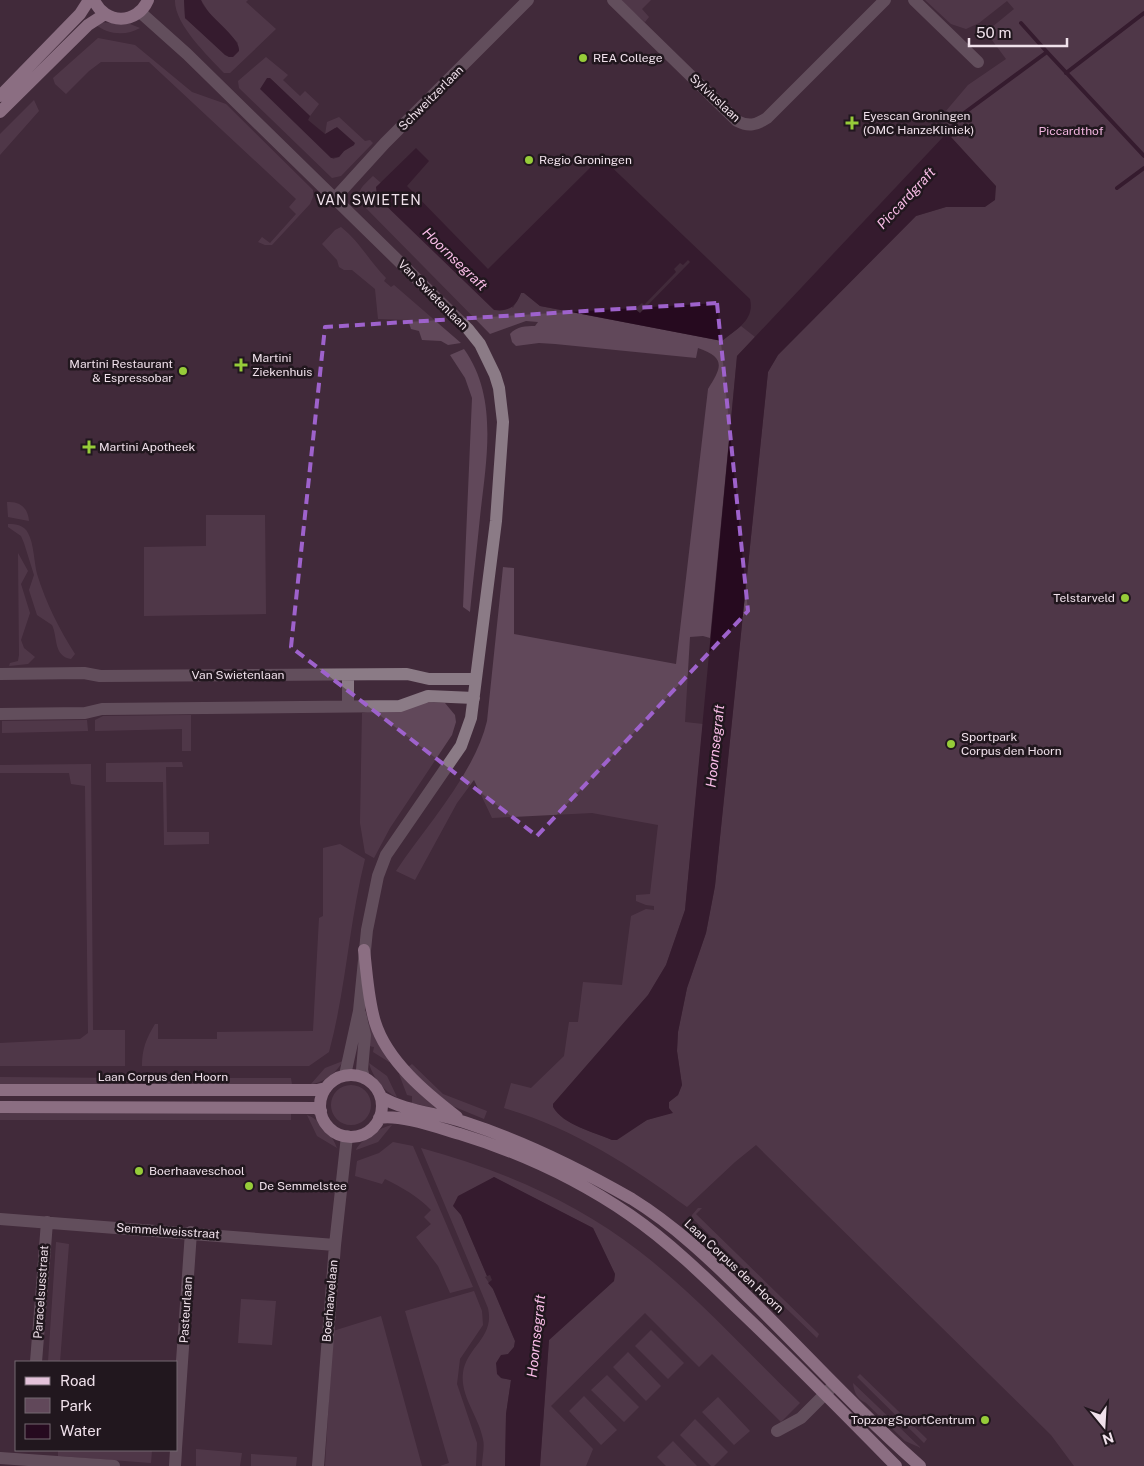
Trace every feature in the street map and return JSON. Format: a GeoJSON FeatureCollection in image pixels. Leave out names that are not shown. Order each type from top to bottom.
{"type":"FeatureCollection","features":[{"type":"Feature","properties":{"kind":"main road"},"geometry":{"type":"LineString","coordinates":[[0,96],[80,14],[89,0]]}},
{"type":"Feature","properties":{"kind":"main road"},"geometry":{"type":"LineString","coordinates":[[94,0],[105,14],[121,20],[128,19],[140,12],[148,0]]}},
{"type":"Feature","properties":{"kind":"main road"},"geometry":{"type":"LineString","coordinates":[[0,112],[88,25],[105,14]]}},
{"type":"Feature","properties":{"kind":"main road"},"geometry":{"type":"LineString","coordinates":[[364,950],[373,1012],[384,1043],[391,1054],[434,1100],[463,1122]]}},
{"type":"Feature","properties":{"kind":"main road"},"geometry":{"type":"LineString","coordinates":[[345,1076],[364,1078],[376,1087],[380,1097],[382,1108],[379,1118],[366,1132],[347,1136],[330,1128],[320,1111],[321,1099],[326,1088],[334,1080],[345,1076]]}},
{"type":"Feature","properties":{"kind":"main road","name":"Laan Corpus den Hoorn"},"geometry":{"type":"LineString","coordinates":[[0,1090],[318,1090],[326,1088]]}},
{"type":"Feature","properties":{"kind":"main road","name":"Laan Corpus den Hoorn"},"geometry":{"type":"LineString","coordinates":[[380,1097],[387,1101],[463,1122],[508,1137],[570,1165],[634,1200],[668,1224],[712,1261],[808,1356],[834,1385],[920,1466]]}},
{"type":"Feature","properties":{"kind":"main road"},"geometry":{"type":"LineString","coordinates":[[0,1107],[309,1108],[320,1111]]}},
{"type":"Feature","properties":{"kind":"main road"},"geometry":{"type":"LineString","coordinates":[[379,1118],[386,1117],[419,1123],[481,1140],[532,1161],[629,1214],[665,1241],[707,1279],[896,1466]]}},
{"type":"Feature","properties":{"kind":"street","name":"Schweitzerlaan"},"geometry":{"type":"LineString","coordinates":[[335,198],[385,143],[528,0]]}},
{"type":"Feature","properties":{"kind":"street","name":"Sylviuslaan"},"geometry":{"type":"LineString","coordinates":[[613,0],[737,121],[755,125],[767,118],[885,0]]}},
{"type":"Feature","properties":{"kind":"street"},"geometry":{"type":"LineString","coordinates":[[914,0],[978,62]]}},
{"type":"Feature","properties":{"kind":"street","name":"Van Swietenlaan"},"geometry":{"type":"LineString","coordinates":[[140,12],[335,198],[454,315],[480,344],[499,388],[503,422],[496,521],[472,718],[461,746],[386,855],[372,898],[364,950],[359,1011],[345,1076]]}},
{"type":"Feature","properties":{"kind":"street","name":"Van Swietenlaan"},"geometry":{"type":"LineString","coordinates":[[0,674],[84,673],[100,676],[408,674],[429,679],[476,679]]}},
{"type":"Feature","properties":{"kind":"street"},"geometry":{"type":"LineString","coordinates":[[348,675],[348,706]]}},
{"type":"Feature","properties":{"kind":"street"},"geometry":{"type":"LineString","coordinates":[[0,714],[85,713],[102,709],[406,705],[428,696],[474,698]]}},
{"type":"Feature","properties":{"kind":"street","name":"Van Swietenlaan"},"geometry":{"type":"LineString","coordinates":[[359,1011],[364,1035],[362,1070],[364,1078]]}},
{"type":"Feature","properties":{"kind":"street","name":"Boerhaavelaan"},"geometry":{"type":"LineString","coordinates":[[318,1466],[335,1245],[347,1136]]}},
{"type":"Feature","properties":{"kind":"street","name":"Semmelweisstraat"},"geometry":{"type":"LineString","coordinates":[[0,1219],[191,1232],[335,1245]]}},
{"type":"Feature","properties":{"kind":"street","name":"Paracelsusstraat"},"geometry":{"type":"LineString","coordinates":[[36,1361],[47,1222]]}},
{"type":"Feature","properties":{"kind":"street","name":"Pasteurlaan"},"geometry":{"type":"LineString","coordinates":[[178,1420],[191,1232]]}},
{"type":"Feature","properties":{"kind":"street"},"geometry":{"type":"LineString","coordinates":[[777,1431],[801,1418],[834,1385]]}},
{"type":"Feature","properties":{"kind":"street","name":"Pasteurlaan"},"geometry":{"type":"LineString","coordinates":[[175,1466],[176,1451]]}},
{"type":"Feature","properties":{"kind":"street"},"geometry":{"type":"LineString","coordinates":[[0,1458],[29,1455],[53,1464],[114,1466]]}},
{"type":"Feature","properties":{"kind":"highlighted area"},"geometry":{"type":"Polygon","coordinates":[[[717,303],[748,611],[537,836],[291,647],[325,327],[717,303]]]}},
{"type":"Feature","properties":{"kind":"green space"},"geometry":{"type":"Polygon","coordinates":[[[175,0],[184,0],[185,18],[229,57],[238,43],[211,16],[201,0],[248,0],[246,2],[276,29],[230,73],[224,73],[201,49],[186,29],[176,9],[175,0]]]}},
{"type":"Feature","properties":{"kind":"green space"},"geometry":{"type":"Polygon","coordinates":[[[619,0],[651,0],[642,9],[649,17],[645,22],[619,0]]]}},
{"type":"Feature","properties":{"kind":"green space","name":"Sportpark Corpus den Hoorn"},"geometry":{"type":"Polygon","coordinates":[[[925,0],[1144,0],[1144,1466],[1074,1466],[1051,1435],[756,1145],[687,1207],[600,1149],[553,1126],[504,1108],[511,1083],[531,1088],[564,1056],[569,1022],[578,1022],[583,982],[622,985],[631,916],[646,909],[654,910],[654,906],[636,901],[636,895],[650,894],[658,825],[592,813],[492,818],[474,780],[457,803],[415,880],[396,871],[448,799],[472,760],[481,741],[487,721],[503,567],[514,568],[514,634],[676,664],[708,389],[716,375],[719,364],[714,356],[698,348],[696,358],[555,344],[539,343],[516,346],[512,342],[510,334],[513,331],[522,327],[535,326],[538,322],[526,321],[490,334],[359,201],[360,190],[373,176],[381,183],[376,187],[513,308],[521,293],[524,293],[540,306],[722,341],[741,326],[755,337],[737,356],[710,638],[703,636],[690,637],[685,722],[703,724],[685,910],[666,965],[648,995],[553,1104],[557,1111],[570,1122],[612,1140],[647,1120],[663,1115],[669,1108],[669,1102],[678,1095],[682,1085],[677,1051],[678,1032],[687,988],[706,933],[715,886],[768,372],[778,355],[916,216],[946,207],[973,207],[952,138],[944,136],[940,118],[968,85],[1006,59],[986,32],[1014,9],[1007,1],[979,23],[966,29],[951,24],[925,0]]]}},
{"type":"Feature","properties":{"kind":"green space"},"geometry":{"type":"Polygon","coordinates":[[[98,22],[130,24],[140,28],[135,31],[117,33],[100,28],[95,24],[98,22]]]}},
{"type":"Feature","properties":{"kind":"green space"},"geometry":{"type":"Polygon","coordinates":[[[98,38],[135,45],[192,92],[226,104],[313,190],[310,204],[272,245],[258,242],[262,237],[270,243],[296,214],[289,207],[296,199],[149,62],[101,62],[66,94],[55,84],[53,78],[98,38]]]}},
{"type":"Feature","properties":{"kind":"green space"},"geometry":{"type":"Polygon","coordinates":[[[266,57],[288,75],[283,80],[300,96],[305,91],[319,104],[310,116],[270,78],[333,159],[339,157],[344,151],[354,145],[335,128],[325,135],[327,122],[339,117],[365,141],[370,140],[373,143],[341,176],[332,178],[239,88],[238,81],[266,57]]]}},
{"type":"Feature","properties":{"kind":"green space"},"geometry":{"type":"Polygon","coordinates":[[[34,100],[39,111],[0,155],[0,134],[34,100]]]}},
{"type":"Feature","properties":{"kind":"green space"},"geometry":{"type":"Polygon","coordinates":[[[341,227],[386,278],[384,281],[391,287],[394,285],[461,343],[448,345],[441,341],[422,340],[419,331],[411,329],[408,320],[378,319],[375,289],[352,270],[344,270],[339,267],[337,260],[322,244],[335,230],[341,227]]]}},
{"type":"Feature","properties":{"kind":"green space"},"geometry":{"type":"Polygon","coordinates":[[[464,349],[475,368],[482,388],[487,430],[485,474],[470,612],[463,607],[472,398],[465,378],[450,355],[464,349]]]}},
{"type":"Feature","properties":{"kind":"green space"},"geometry":{"type":"Polygon","coordinates":[[[7,502],[22,506],[27,512],[29,521],[8,517],[7,502]]]}},
{"type":"Feature","properties":{"kind":"green space"},"geometry":{"type":"Polygon","coordinates":[[[206,515],[265,515],[266,614],[144,616],[144,547],[206,546],[206,515]]]}},
{"type":"Feature","properties":{"kind":"green space"},"geometry":{"type":"Polygon","coordinates":[[[8,524],[24,528],[30,537],[37,574],[44,595],[58,625],[75,654],[71,659],[61,654],[52,625],[37,615],[29,590],[34,575],[24,543],[21,536],[8,527],[8,524]]]}},
{"type":"Feature","properties":{"kind":"green space"},"geometry":{"type":"Polygon","coordinates":[[[18,553],[28,571],[21,584],[30,613],[21,640],[24,648],[35,657],[28,664],[9,666],[10,663],[18,661],[19,655],[18,553]]]}},
{"type":"Feature","properties":{"kind":"green space"},"geometry":{"type":"Polygon","coordinates":[[[422,702],[445,703],[455,715],[456,722],[452,735],[390,828],[374,858],[365,853],[360,823],[362,713],[422,702]]]}},
{"type":"Feature","properties":{"kind":"green space"},"geometry":{"type":"Polygon","coordinates":[[[191,715],[191,751],[182,751],[182,729],[95,731],[95,720],[103,716],[191,715]]]}},
{"type":"Feature","properties":{"kind":"green space"},"geometry":{"type":"Polygon","coordinates":[[[87,720],[88,731],[2,733],[2,721],[87,720]]]}},
{"type":"Feature","properties":{"kind":"green space"},"geometry":{"type":"Polygon","coordinates":[[[182,762],[183,767],[166,767],[167,832],[209,832],[209,844],[164,845],[163,782],[106,782],[106,763],[182,762]]]}},
{"type":"Feature","properties":{"kind":"green space"},"geometry":{"type":"Polygon","coordinates":[[[91,764],[93,1030],[125,1030],[125,1066],[0,1066],[0,1043],[80,1039],[88,1033],[85,786],[71,784],[69,773],[0,773],[0,765],[91,764]]]}},
{"type":"Feature","properties":{"kind":"green space"},"geometry":{"type":"Polygon","coordinates":[[[340,844],[365,859],[355,907],[340,1004],[329,1052],[309,1066],[142,1066],[145,1044],[155,1024],[158,1024],[158,1039],[217,1039],[217,1032],[313,1031],[319,918],[323,916],[323,848],[340,844]]]}},
{"type":"Feature","properties":{"kind":"green space"},"geometry":{"type":"Polygon","coordinates":[[[369,1018],[392,1060],[389,1062],[373,1052],[374,1047],[369,1046],[369,1018]]]}},
{"type":"Feature","properties":{"kind":"green space"},"geometry":{"type":"Polygon","coordinates":[[[343,1061],[330,1076],[321,1082],[311,1084],[325,1068],[343,1061]]]}},
{"type":"Feature","properties":{"kind":"green space"},"geometry":{"type":"Polygon","coordinates":[[[369,1063],[387,1076],[397,1097],[379,1083],[369,1063]]]}},
{"type":"Feature","properties":{"kind":"green space"},"geometry":{"type":"Polygon","coordinates":[[[412,1064],[443,1094],[487,1111],[484,1119],[450,1105],[408,1067],[412,1064]]]}},
{"type":"Feature","properties":{"kind":"green space"},"geometry":{"type":"Polygon","coordinates":[[[402,1071],[439,1109],[412,1103],[412,1096],[407,1095],[399,1074],[402,1071]]]}},
{"type":"Feature","properties":{"kind":"green space"},"geometry":{"type":"Polygon","coordinates":[[[0,1077],[127,1078],[120,1085],[0,1086],[0,1077]]]}},
{"type":"Feature","properties":{"kind":"green space"},"geometry":{"type":"Polygon","coordinates":[[[146,1078],[291,1078],[292,1085],[149,1085],[146,1078]]]}},
{"type":"Feature","properties":{"kind":"green space"},"geometry":{"type":"Polygon","coordinates":[[[351,1085],[365,1091],[371,1105],[365,1119],[351,1125],[337,1119],[331,1105],[337,1091],[351,1085]]]}},
{"type":"Feature","properties":{"kind":"green space"},"geometry":{"type":"Polygon","coordinates":[[[0,1111],[291,1112],[291,1120],[0,1120],[0,1111]]]}},
{"type":"Feature","properties":{"kind":"green space"},"geometry":{"type":"Polygon","coordinates":[[[307,1115],[325,1128],[337,1148],[317,1136],[307,1115]]]}},
{"type":"Feature","properties":{"kind":"green space"},"geometry":{"type":"Polygon","coordinates":[[[392,1125],[378,1142],[356,1150],[371,1134],[392,1125]]]}},
{"type":"Feature","properties":{"kind":"green space"},"geometry":{"type":"Polygon","coordinates":[[[393,1142],[413,1146],[473,1287],[450,1293],[438,1266],[416,1237],[431,1224],[424,1217],[431,1210],[421,1200],[385,1179],[382,1184],[355,1176],[357,1161],[379,1153],[393,1142]]]}},
{"type":"Feature","properties":{"kind":"green space"},"geometry":{"type":"Polygon","coordinates":[[[421,1148],[479,1166],[535,1189],[589,1217],[614,1233],[639,1251],[681,1287],[800,1403],[781,1422],[712,1354],[699,1367],[645,1313],[551,1406],[593,1449],[586,1466],[540,1466],[549,1340],[614,1281],[615,1274],[593,1228],[494,1177],[453,1205],[461,1215],[487,1276],[485,1277],[493,1289],[515,1341],[514,1347],[508,1354],[501,1378],[511,1380],[506,1414],[505,1466],[482,1466],[483,1439],[464,1390],[463,1373],[469,1356],[484,1335],[489,1318],[488,1308],[421,1148]]]}},
{"type":"Feature","properties":{"kind":"green space"},"geometry":{"type":"Polygon","coordinates":[[[698,1208],[702,1208],[696,1214],[819,1334],[817,1338],[692,1218],[692,1215],[698,1208]]]}},
{"type":"Feature","properties":{"kind":"green space"},"geometry":{"type":"Polygon","coordinates":[[[56,1242],[69,1244],[60,1361],[48,1361],[56,1242]]]}},
{"type":"Feature","properties":{"kind":"green space"},"geometry":{"type":"Polygon","coordinates":[[[474,1291],[482,1311],[483,1325],[460,1359],[457,1384],[477,1443],[476,1466],[440,1466],[449,1463],[405,1311],[474,1291]]]}},
{"type":"Feature","properties":{"kind":"green space"},"geometry":{"type":"Polygon","coordinates":[[[241,1299],[276,1301],[272,1345],[238,1343],[241,1299]]]}},
{"type":"Feature","properties":{"kind":"green space"},"geometry":{"type":"Polygon","coordinates":[[[381,1316],[422,1466],[325,1466],[333,1331],[381,1316]]]}},
{"type":"Feature","properties":{"kind":"green space"},"geometry":{"type":"Polygon","coordinates":[[[651,1330],[684,1363],[668,1379],[635,1346],[651,1330]]]}},
{"type":"Feature","properties":{"kind":"green space"},"geometry":{"type":"Polygon","coordinates":[[[628,1352],[661,1386],[646,1401],[613,1367],[628,1352]]]}},
{"type":"Feature","properties":{"kind":"green space"},"geometry":{"type":"Polygon","coordinates":[[[860,1374],[927,1439],[924,1443],[857,1377],[860,1374]]]}},
{"type":"Feature","properties":{"kind":"green space"},"geometry":{"type":"Polygon","coordinates":[[[607,1375],[639,1407],[624,1422],[591,1390],[607,1375]]]}},
{"type":"Feature","properties":{"kind":"green space"},"geometry":{"type":"Polygon","coordinates":[[[853,1383],[921,1448],[905,1441],[860,1399],[855,1392],[853,1383]]]}},
{"type":"Feature","properties":{"kind":"green space"},"geometry":{"type":"Polygon","coordinates":[[[584,1396],[617,1430],[601,1445],[569,1411],[584,1396]]]}},
{"type":"Feature","properties":{"kind":"green space"},"geometry":{"type":"Polygon","coordinates":[[[718,1397],[750,1431],[734,1445],[702,1412],[718,1397]]]}},
{"type":"Feature","properties":{"kind":"green space"},"geometry":{"type":"Polygon","coordinates":[[[695,1419],[728,1452],[714,1466],[711,1466],[680,1435],[695,1419]]]}},
{"type":"Feature","properties":{"kind":"green space"},"geometry":{"type":"Polygon","coordinates":[[[673,1441],[697,1466],[666,1466],[657,1457],[673,1441]]]}},
{"type":"Feature","properties":{"kind":"green space"},"geometry":{"type":"Polygon","coordinates":[[[196,1449],[242,1453],[240,1466],[196,1466],[196,1449]]]}},
{"type":"Feature","properties":{"kind":"green space"},"geometry":{"type":"Polygon","coordinates":[[[58,1451],[152,1451],[151,1463],[58,1456],[58,1451]]]}},
{"type":"Feature","properties":{"kind":"green space"},"geometry":{"type":"Polygon","coordinates":[[[251,1454],[297,1457],[296,1466],[251,1466],[251,1454]]]}},
{"type":"Feature","properties":{"kind":"water"},"geometry":{"type":"Polygon","coordinates":[[[184,0],[201,0],[238,45],[239,51],[233,57],[225,55],[185,18],[184,0]]]}},
{"type":"Feature","properties":{"kind":"water"},"geometry":{"type":"Polygon","coordinates":[[[267,78],[270,78],[310,116],[308,120],[325,134],[337,127],[355,143],[354,145],[344,151],[339,157],[331,158],[260,89],[267,78]]]}},
{"type":"Feature","properties":{"kind":"water","name":"Hoornsegraft"},"geometry":{"type":"Polygon","coordinates":[[[944,136],[952,138],[996,186],[995,200],[985,207],[946,207],[916,216],[778,355],[768,372],[715,886],[706,933],[687,988],[678,1032],[677,1051],[682,1085],[678,1095],[669,1102],[669,1108],[673,1113],[647,1120],[617,1140],[612,1140],[564,1119],[553,1107],[553,1104],[648,995],[666,965],[685,910],[737,356],[944,136]]]}},
{"type":"Feature","properties":{"kind":"water","name":"Hoornsegraft"},"geometry":{"type":"Polygon","coordinates":[[[416,148],[429,161],[407,186],[488,269],[601,157],[750,299],[750,313],[739,328],[722,341],[540,306],[524,293],[521,293],[517,302],[511,308],[494,310],[377,197],[376,187],[416,148]]]}},
{"type":"Feature","properties":{"kind":"water","name":"Hoornsegraft"},"geometry":{"type":"Polygon","coordinates":[[[494,1177],[593,1228],[615,1274],[614,1281],[549,1340],[540,1466],[505,1466],[506,1414],[511,1380],[501,1378],[497,1374],[496,1363],[501,1355],[508,1354],[514,1347],[515,1341],[493,1289],[488,1283],[492,1280],[490,1275],[487,1276],[461,1215],[453,1206],[458,1196],[494,1177]]]}},
{"type":"Feature","properties":{"kind":"pier"},"geometry":{"type":"Polygon","coordinates":[[[688,260],[690,262],[640,313],[635,309],[642,303],[644,305],[676,272],[674,269],[680,263],[683,265],[688,260]]]}},
{"type":"Feature","properties":{"kind":"waterway"},"geometry":{"type":"LineString","coordinates":[[1066,73],[1144,13]]}},
{"type":"Feature","properties":{"kind":"waterway","name":"Piccardgraft"},"geometry":{"type":"LineString","coordinates":[[948,141],[956,119],[1047,52],[1021,23]]}},
{"type":"Feature","properties":{"kind":"waterway"},"geometry":{"type":"LineString","coordinates":[[1047,52],[1144,156]]}},
{"type":"Feature","properties":{"kind":"waterway"},"geometry":{"type":"LineString","coordinates":[[1117,188],[1144,168]]}},
{"type":"Feature","properties":{"kind":"place","name":"REA College"},"geometry":{"type":"Point","coordinates":[583,58]}},
{"type":"Feature","properties":{"kind":"place","name":"Eyescan Groningen (OMC HanzeKliniek)"},"geometry":{"type":"Point","coordinates":[852,123]}},
{"type":"Feature","properties":{"kind":"place","name":"Regio Groningen"},"geometry":{"type":"Point","coordinates":[529,160]}},
{"type":"Feature","properties":{"kind":"place","name":"Martini Ziekenhuis"},"geometry":{"type":"Point","coordinates":[241,365]}},
{"type":"Feature","properties":{"kind":"place","name":"Martini Restaurant & Espressobar"},"geometry":{"type":"Point","coordinates":[183,371]}},
{"type":"Feature","properties":{"kind":"place","name":"Martini Apotheek"},"geometry":{"type":"Point","coordinates":[89,447]}},
{"type":"Feature","properties":{"kind":"place","name":"Telstarveld"},"geometry":{"type":"Point","coordinates":[1125,598]}},
{"type":"Feature","properties":{"kind":"place","name":"Sportpark Corpus den Hoorn"},"geometry":{"type":"Point","coordinates":[951,744]}},
{"type":"Feature","properties":{"kind":"place","name":"Boerhaaveschool"},"geometry":{"type":"Point","coordinates":[139,1171]}},
{"type":"Feature","properties":{"kind":"place","name":"De Semmelstee"},"geometry":{"type":"Point","coordinates":[249,1186]}},
{"type":"Feature","properties":{"kind":"place","name":"TopzorgSportCentrum"},"geometry":{"type":"Point","coordinates":[985,1420]}},
{"type":"Feature","properties":{"kind":"district","name":"VAN SWIETEN"},"geometry":{"type":"Point","coordinates":[369,200]}},
{"type":"Feature","properties":{"kind":"park label","name":"Piccardthof"},"geometry":{"type":"Point","coordinates":[1071,131]}}]}
